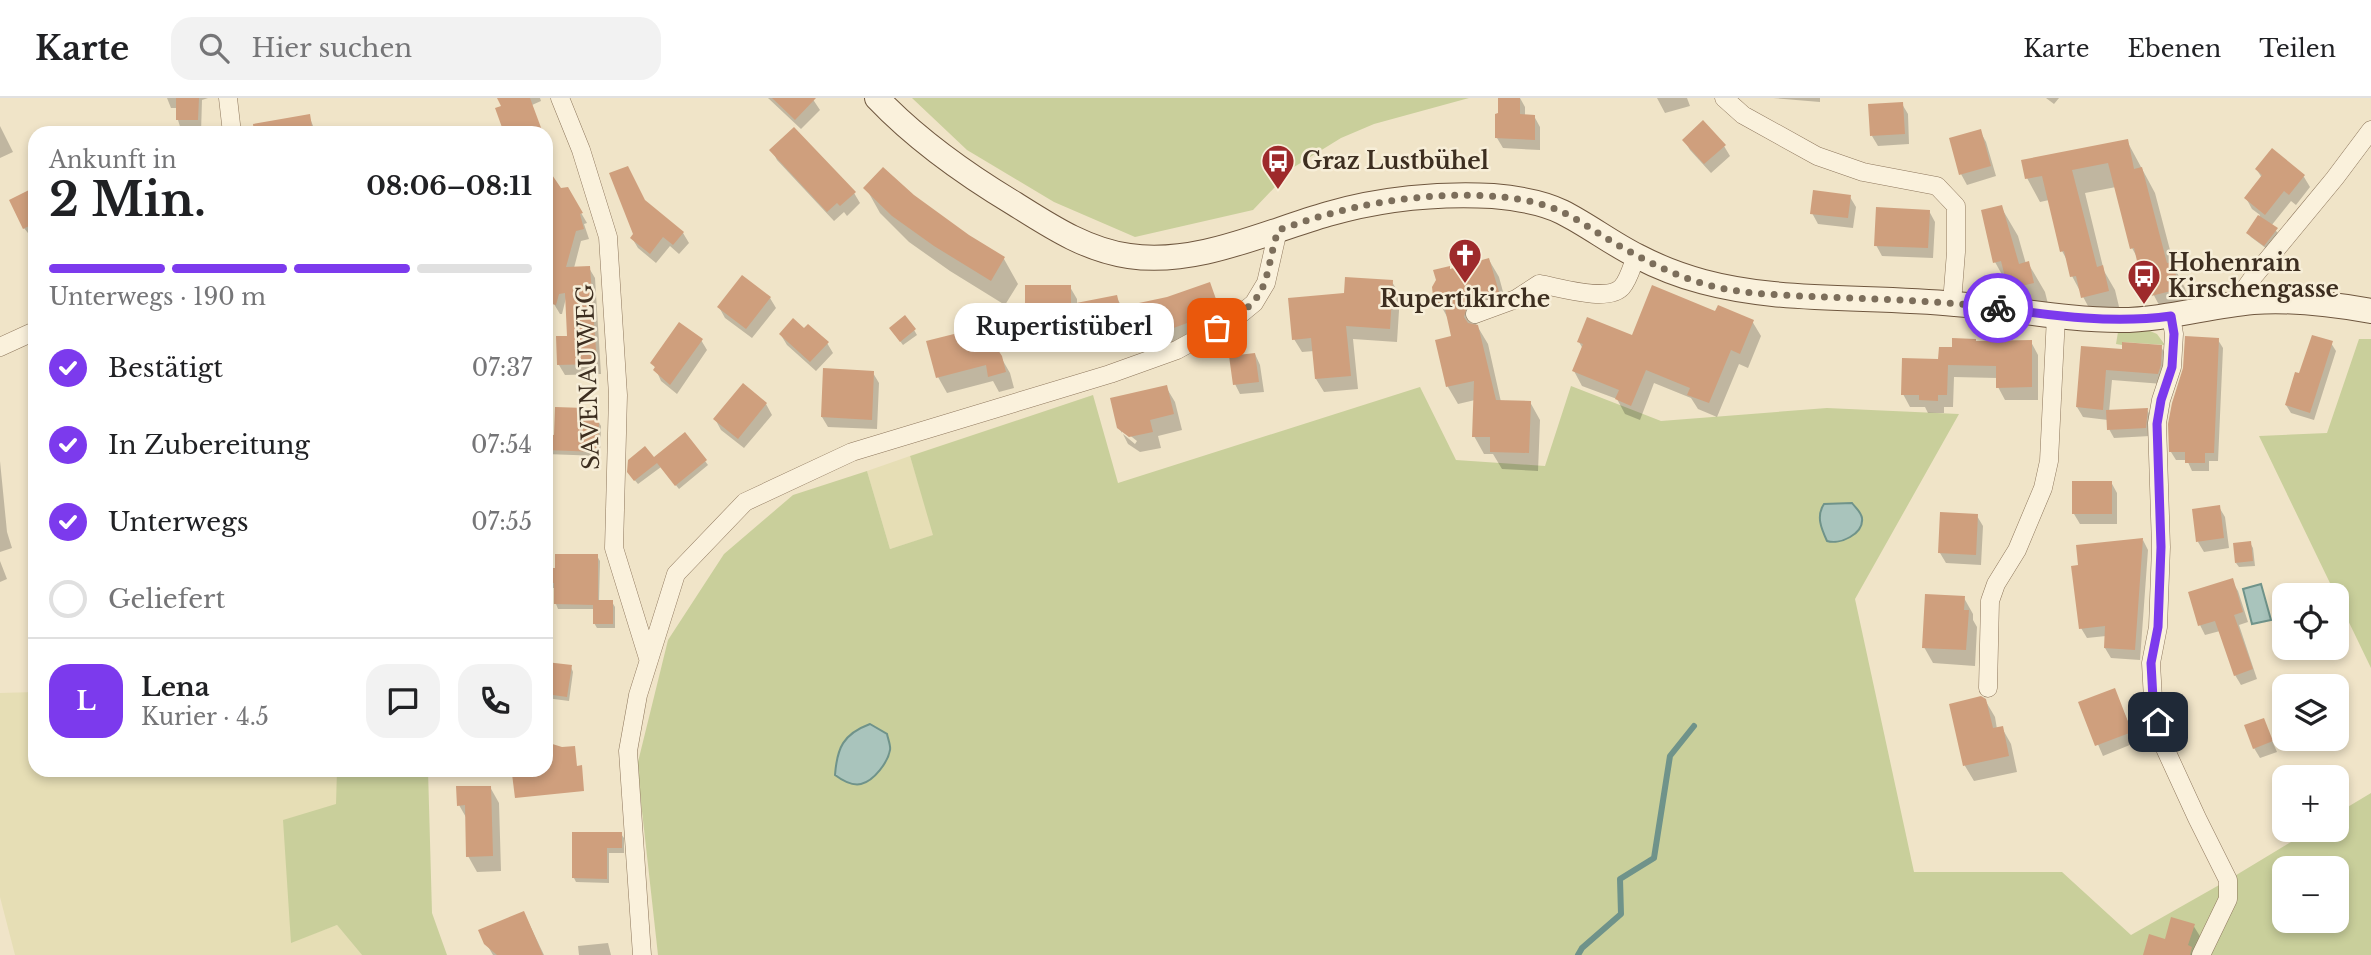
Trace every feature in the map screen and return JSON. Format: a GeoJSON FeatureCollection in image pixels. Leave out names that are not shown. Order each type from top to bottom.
{"type":"FeatureCollection","features":[{"type":"Feature","properties":{"kind":"main road"},"geometry":{"type":"LineString","coordinates":[[877,98],[899,122],[999,194],[1068,236],[1107,252],[1151,258],[1201,252],[1330,213],[1393,201],[1488,196],[1559,210],[1636,256],[1682,277],[1714,286],[1774,295],[1952,303],[2056,316],[2117,320],[2171,316],[2274,301],[2306,302],[2371,311]]}},
{"type":"Feature","properties":{"kind":"street"},"geometry":{"type":"LineString","coordinates":[[228,98],[231,126]]}},
{"type":"Feature","properties":{"kind":"street","name":"SAVENAUWEG"},"geometry":{"type":"LineString","coordinates":[[560,98],[581,150],[608,237],[618,395],[614,548],[648,658]]}},
{"type":"Feature","properties":{"kind":"street"},"geometry":{"type":"LineString","coordinates":[[1724,98],[1743,115],[1817,156],[1863,172],[1937,186],[1956,206],[1952,303]]}},
{"type":"Feature","properties":{"kind":"street"},"geometry":{"type":"LineString","coordinates":[[2238,305],[2253,276],[2335,178],[2371,130]]}},
{"type":"Feature","properties":{"kind":"street"},"geometry":{"type":"LineString","coordinates":[[642,955],[628,751],[648,658],[677,574],[745,502],[852,452],[1051,393],[1177,350],[1237,317],[1254,303],[1266,283],[1278,230]]}},
{"type":"Feature","properties":{"kind":"street"},"geometry":{"type":"LineString","coordinates":[[1475,314],[1516,299],[1539,284],[1599,295],[1617,291],[1627,278],[1636,256]]}},
{"type":"Feature","properties":{"kind":"street"},"geometry":{"type":"LineString","coordinates":[[1988,688],[1990,600],[1996,584],[2017,550],[2043,488],[2049,461],[2056,316]]}},
{"type":"Feature","properties":{"kind":"street"},"geometry":{"type":"LineString","coordinates":[[2171,316],[2174,334],[2172,367],[2161,400],[2157,424],[2161,561],[2158,627],[2151,663],[2153,699],[2163,744],[2228,880],[2228,899],[2201,955]]}},
{"type":"Feature","properties":{"kind":"street"},"geometry":{"type":"LineString","coordinates":[[0,346],[28,334]]}},
{"type":"Feature","properties":{"kind":"shaded area"},"geometry":{"type":"Polygon","coordinates":[[[910,456],[934,535],[890,549],[867,471],[910,456]]]}},
{"type":"Feature","properties":{"kind":"shaded area"},"geometry":{"type":"Polygon","coordinates":[[[28,692],[28,777],[337,777],[337,804],[291,942],[337,925],[362,955],[15,955],[0,897],[0,693],[28,692]]]}},
{"type":"Feature","properties":{"kind":"green space"},"geometry":{"type":"Polygon","coordinates":[[[912,98],[1469,98],[1374,124],[1341,138],[1294,167],[1253,210],[1135,237],[1054,202],[967,150],[912,98]]]}},
{"type":"Feature","properties":{"kind":"green space"},"geometry":{"type":"Polygon","coordinates":[[[2150,331],[2157,334],[2165,345],[2123,342],[2122,345],[2116,344],[2118,332],[2150,331]]]}},
{"type":"Feature","properties":{"kind":"green space"},"geometry":{"type":"Polygon","coordinates":[[[2359,339],[2371,339],[2371,668],[2349,622],[2349,583],[2330,583],[2259,436],[2327,433],[2359,339]]]}},
{"type":"Feature","properties":{"kind":"green space"},"geometry":{"type":"Polygon","coordinates":[[[1571,386],[1661,421],[1827,408],[1959,414],[1855,599],[1914,872],[2062,872],[2131,935],[2291,842],[2349,842],[2349,806],[2371,793],[2371,955],[658,955],[637,766],[668,640],[724,554],[793,495],[867,471],[890,549],[933,535],[910,456],[1093,395],[1118,483],[1420,387],[1456,460],[1545,466],[1571,386]]]}},
{"type":"Feature","properties":{"kind":"green space"},"geometry":{"type":"Polygon","coordinates":[[[337,777],[428,777],[432,913],[447,955],[362,955],[337,925],[291,943],[283,820],[336,804],[337,777]]]}},
{"type":"Feature","properties":{"kind":"water"},"geometry":{"type":"Polygon","coordinates":[[[1852,503],[1861,516],[1862,524],[1859,529],[1844,540],[1827,541],[1820,518],[1824,504],[1852,503]]]}},
{"type":"Feature","properties":{"kind":"water"},"geometry":{"type":"Polygon","coordinates":[[[2261,584],[2271,620],[2252,624],[2243,589],[2261,584]]]}},
{"type":"Feature","properties":{"kind":"water"},"geometry":{"type":"Polygon","coordinates":[[[870,724],[887,734],[889,755],[871,779],[854,784],[835,775],[838,757],[848,737],[870,724]]]}},
{"type":"Feature","properties":{"kind":"building"},"geometry":{"type":"Polygon","coordinates":[[[176,98],[199,98],[198,120],[176,120],[176,98]]]}},
{"type":"Feature","properties":{"kind":"building"},"geometry":{"type":"Polygon","coordinates":[[[497,98],[530,98],[540,126],[501,126],[495,108],[501,106],[497,98]]]}},
{"type":"Feature","properties":{"kind":"building"},"geometry":{"type":"Polygon","coordinates":[[[772,98],[816,98],[795,120],[772,98]]]}},
{"type":"Feature","properties":{"kind":"building"},"geometry":{"type":"Polygon","coordinates":[[[1498,98],[1520,98],[1520,114],[1535,115],[1535,140],[1495,138],[1498,98]]]}},
{"type":"Feature","properties":{"kind":"building"},"geometry":{"type":"Polygon","coordinates":[[[1903,102],[1905,134],[1870,136],[1868,104],[1903,102]]]}},
{"type":"Feature","properties":{"kind":"building"},"geometry":{"type":"Polygon","coordinates":[[[310,114],[312,126],[253,126],[310,114]]]}},
{"type":"Feature","properties":{"kind":"building"},"geometry":{"type":"Polygon","coordinates":[[[1703,120],[1726,145],[1704,164],[1682,140],[1703,120]]]}},
{"type":"Feature","properties":{"kind":"building"},"geometry":{"type":"Polygon","coordinates":[[[794,127],[856,192],[840,206],[837,203],[827,212],[769,150],[794,127]]]}},
{"type":"Feature","properties":{"kind":"building"},"geometry":{"type":"Polygon","coordinates":[[[1981,129],[1991,166],[1959,175],[1949,138],[1981,129]]]}},
{"type":"Feature","properties":{"kind":"building"},"geometry":{"type":"Polygon","coordinates":[[[2128,139],[2134,169],[2142,167],[2167,263],[2173,262],[2179,289],[2151,296],[2145,273],[2140,274],[2134,248],[2130,249],[2108,163],[2072,170],[2097,267],[2103,265],[2109,291],[2081,298],[2076,276],[2070,277],[2064,251],[2060,252],[2042,176],[2025,179],[2021,160],[2128,139]]]}},
{"type":"Feature","properties":{"kind":"building"},"geometry":{"type":"Polygon","coordinates":[[[2272,148],[2305,175],[2289,195],[2284,191],[2265,215],[2244,198],[2262,175],[2255,169],[2272,148]]]}},
{"type":"Feature","properties":{"kind":"building"},"geometry":{"type":"Polygon","coordinates":[[[628,166],[645,200],[684,232],[673,245],[663,237],[650,254],[630,238],[633,234],[609,173],[628,166]]]}},
{"type":"Feature","properties":{"kind":"building"},"geometry":{"type":"Polygon","coordinates":[[[883,167],[914,195],[1005,257],[991,281],[892,216],[863,188],[883,167]]]}},
{"type":"Feature","properties":{"kind":"building"},"geometry":{"type":"Polygon","coordinates":[[[553,176],[561,188],[568,187],[583,213],[580,214],[584,229],[576,231],[566,267],[590,266],[597,364],[557,365],[556,336],[567,336],[565,293],[559,294],[556,305],[553,304],[553,176]]]}},
{"type":"Feature","properties":{"kind":"building"},"geometry":{"type":"Polygon","coordinates":[[[28,190],[28,226],[23,229],[9,200],[28,190]]]}},
{"type":"Feature","properties":{"kind":"building"},"geometry":{"type":"Polygon","coordinates":[[[1813,190],[1851,195],[1848,218],[1810,214],[1813,190]]]}},
{"type":"Feature","properties":{"kind":"building"},"geometry":{"type":"Polygon","coordinates":[[[2002,205],[2019,264],[2029,261],[2034,283],[2008,289],[2001,261],[1993,263],[1981,210],[2002,205]]]}},
{"type":"Feature","properties":{"kind":"building"},"geometry":{"type":"Polygon","coordinates":[[[1876,207],[1930,210],[1928,248],[1874,246],[1876,207]]]}},
{"type":"Feature","properties":{"kind":"building"},"geometry":{"type":"Polygon","coordinates":[[[2258,215],[2278,228],[2264,246],[2246,233],[2258,215]]]}},
{"type":"Feature","properties":{"kind":"building"},"geometry":{"type":"Polygon","coordinates":[[[1489,258],[1499,292],[1467,306],[1464,317],[1468,323],[1478,325],[1496,400],[1531,401],[1529,453],[1490,452],[1490,437],[1472,437],[1474,381],[1446,387],[1435,340],[1451,336],[1445,309],[1433,296],[1432,287],[1436,280],[1433,270],[1450,266],[1450,269],[1489,258]]]}},
{"type":"Feature","properties":{"kind":"building"},"geometry":{"type":"Polygon","coordinates":[[[742,275],[771,297],[746,329],[717,307],[742,275]]]}},
{"type":"Feature","properties":{"kind":"building"},"geometry":{"type":"Polygon","coordinates":[[[1345,277],[1393,280],[1390,329],[1346,326],[1351,376],[1315,379],[1311,338],[1292,340],[1288,298],[1344,293],[1345,277]]]}},
{"type":"Feature","properties":{"kind":"building"},"geometry":{"type":"Polygon","coordinates":[[[1210,282],[1217,302],[1214,303],[1217,312],[1160,333],[1135,338],[1134,335],[1124,337],[1120,320],[1082,326],[1082,334],[1053,334],[1053,319],[1025,319],[1025,285],[1071,285],[1071,304],[1117,295],[1120,307],[1167,297],[1210,282]]]}},
{"type":"Feature","properties":{"kind":"building"},"geometry":{"type":"Polygon","coordinates":[[[1652,285],[1715,311],[1718,305],[1754,320],[1740,354],[1731,350],[1709,403],[1687,395],[1690,388],[1646,370],[1631,406],[1615,399],[1619,390],[1572,371],[1583,344],[1577,342],[1587,317],[1632,335],[1652,285]]]}},
{"type":"Feature","properties":{"kind":"building"},"geometry":{"type":"Polygon","coordinates":[[[994,305],[999,328],[986,332],[1002,356],[1006,372],[988,377],[986,365],[936,378],[926,341],[982,327],[977,309],[994,305]]]}},
{"type":"Feature","properties":{"kind":"building"},"geometry":{"type":"Polygon","coordinates":[[[905,315],[916,329],[900,342],[889,328],[905,315]]]}},
{"type":"Feature","properties":{"kind":"building"},"geometry":{"type":"Polygon","coordinates":[[[793,318],[804,328],[808,324],[829,342],[810,362],[779,334],[793,318]]]}},
{"type":"Feature","properties":{"kind":"building"},"geometry":{"type":"Polygon","coordinates":[[[679,322],[703,339],[670,385],[653,370],[655,367],[650,363],[679,322]]]}},
{"type":"Feature","properties":{"kind":"building"},"geometry":{"type":"Polygon","coordinates":[[[2312,335],[2333,341],[2310,413],[2285,405],[2295,372],[2299,373],[2312,335]]]}},
{"type":"Feature","properties":{"kind":"building"},"geometry":{"type":"Polygon","coordinates":[[[2185,336],[2219,338],[2214,453],[2205,453],[2205,463],[2185,463],[2185,452],[2169,452],[2168,424],[2183,368],[2185,336]]]}},
{"type":"Feature","properties":{"kind":"building"},"geometry":{"type":"Polygon","coordinates":[[[1952,338],[1976,341],[2032,340],[2032,387],[1996,388],[1996,366],[1948,365],[1947,395],[1938,395],[1938,401],[1919,400],[1919,395],[1901,395],[1902,358],[1938,359],[1939,347],[1952,347],[1952,338]]]}},
{"type":"Feature","properties":{"kind":"building"},"geometry":{"type":"Polygon","coordinates":[[[2122,342],[2162,345],[2158,374],[2106,370],[2103,410],[2076,407],[2081,346],[2122,349],[2122,342]]]}},
{"type":"Feature","properties":{"kind":"building"},"geometry":{"type":"Polygon","coordinates":[[[1255,353],[1259,382],[1233,385],[1229,356],[1255,353]]]}},
{"type":"Feature","properties":{"kind":"building"},"geometry":{"type":"Polygon","coordinates":[[[823,368],[874,371],[872,420],[821,417],[823,368]]]}},
{"type":"Feature","properties":{"kind":"building"},"geometry":{"type":"Polygon","coordinates":[[[743,383],[767,403],[738,439],[713,419],[743,383]]]}},
{"type":"Feature","properties":{"kind":"building"},"geometry":{"type":"Polygon","coordinates":[[[1167,385],[1174,414],[1150,420],[1153,432],[1129,437],[1117,428],[1110,398],[1167,385]]]}},
{"type":"Feature","properties":{"kind":"building"},"geometry":{"type":"Polygon","coordinates":[[[555,407],[585,408],[584,419],[599,419],[598,452],[553,450],[555,407]]]}},
{"type":"Feature","properties":{"kind":"building"},"geometry":{"type":"Polygon","coordinates":[[[2148,408],[2146,428],[2107,430],[2106,410],[2148,408]]]}},
{"type":"Feature","properties":{"kind":"building"},"geometry":{"type":"Polygon","coordinates":[[[685,432],[707,460],[675,486],[657,463],[634,481],[627,472],[628,460],[645,446],[654,457],[685,432]]]}},
{"type":"Feature","properties":{"kind":"building"},"geometry":{"type":"Polygon","coordinates":[[[2072,481],[2112,481],[2112,514],[2072,514],[2072,481]]]}},
{"type":"Feature","properties":{"kind":"building"},"geometry":{"type":"Polygon","coordinates":[[[2220,505],[2224,538],[2196,542],[2192,509],[2220,505]]]}},
{"type":"Feature","properties":{"kind":"building"},"geometry":{"type":"Polygon","coordinates":[[[1940,512],[1978,514],[1976,555],[1938,553],[1940,512]]]}},
{"type":"Feature","properties":{"kind":"building"},"geometry":{"type":"Polygon","coordinates":[[[2143,538],[2135,650],[2104,648],[2105,626],[2079,629],[2071,566],[2078,565],[2076,545],[2143,538]]]}},
{"type":"Feature","properties":{"kind":"building"},"geometry":{"type":"Polygon","coordinates":[[[2251,541],[2253,561],[2235,563],[2233,543],[2251,541]]]}},
{"type":"Feature","properties":{"kind":"building"},"geometry":{"type":"Polygon","coordinates":[[[555,554],[598,554],[598,600],[613,600],[613,624],[593,624],[593,605],[554,604],[555,554]]]}},
{"type":"Feature","properties":{"kind":"building"},"geometry":{"type":"Polygon","coordinates":[[[2233,578],[2243,612],[2234,615],[2253,669],[2234,676],[2215,621],[2198,626],[2188,592],[2233,578]]]}},
{"type":"Feature","properties":{"kind":"building"},"geometry":{"type":"Polygon","coordinates":[[[1925,594],[1965,596],[1964,610],[1969,610],[1966,650],[1922,648],[1925,594]]]}},
{"type":"Feature","properties":{"kind":"building"},"geometry":{"type":"Polygon","coordinates":[[[553,663],[572,665],[567,697],[553,695],[553,663]]]}},
{"type":"Feature","properties":{"kind":"building"},"geometry":{"type":"Polygon","coordinates":[[[2115,688],[2132,732],[2095,746],[2078,702],[2115,688]]]}},
{"type":"Feature","properties":{"kind":"building"},"geometry":{"type":"Polygon","coordinates":[[[1981,696],[1986,699],[1993,728],[2003,726],[2009,756],[1963,766],[1949,704],[1981,696]]]}},
{"type":"Feature","properties":{"kind":"building"},"geometry":{"type":"Polygon","coordinates":[[[2264,718],[2272,741],[2253,749],[2244,725],[2264,718]]]}},
{"type":"Feature","properties":{"kind":"building"},"geometry":{"type":"Polygon","coordinates":[[[553,744],[575,746],[577,766],[582,765],[584,791],[515,798],[512,777],[553,777],[553,744]]]}},
{"type":"Feature","properties":{"kind":"building"},"geometry":{"type":"Polygon","coordinates":[[[456,786],[491,786],[493,856],[466,857],[465,805],[457,806],[456,786]]]}},
{"type":"Feature","properties":{"kind":"building"},"geometry":{"type":"Polygon","coordinates":[[[572,832],[622,832],[622,848],[607,848],[607,879],[572,878],[572,832]]]}},
{"type":"Feature","properties":{"kind":"building"},"geometry":{"type":"Polygon","coordinates":[[[524,911],[543,955],[497,955],[484,944],[478,930],[524,911]]]}},
{"type":"Feature","properties":{"kind":"building"},"geometry":{"type":"Polygon","coordinates":[[[2171,917],[2195,924],[2188,945],[2192,947],[2190,955],[2143,955],[2149,934],[2165,939],[2171,917]]]}},
{"type":"Feature","properties":{"kind":"waterway"},"geometry":{"type":"LineString","coordinates":[[1578,955],[1582,948],[1621,914],[1620,879],[1654,858],[1670,756],[1694,726]]}},
{"type":"Feature","properties":{"kind":"way so far"},"geometry":{"type":"LineString","coordinates":[[1217,328],[1246,311],[1261,293],[1266,283],[1278,230],[1330,213],[1375,204],[1450,196],[1506,197],[1559,210],[1636,256],[1682,277],[1714,286],[1774,295],[1952,303],[1998,308]]}},
{"type":"Feature","properties":{"kind":"place","name":"Graz Lustbühel"},"geometry":{"type":"Point","coordinates":[1278,191]}},
{"type":"Feature","properties":{"kind":"place","name":"Rupertikirche"},"geometry":{"type":"Point","coordinates":[1465,285]}},
{"type":"Feature","properties":{"kind":"place","name":"Hohenrain Kirschengasse"},"geometry":{"type":"Point","coordinates":[2144,306]}},
{"type":"Feature","properties":{"kind":"place","name":"Rupertistüberl"},"geometry":{"type":"Point","coordinates":[1217,328]}},
{"type":"Feature","properties":{"kind":"route"},"geometry":{"type":"LineString","coordinates":[[1998,308],[2086,319],[2146,320],[2171,316],[2174,334],[2172,367],[2161,400],[2157,424],[2161,547],[2158,627],[2151,663],[2153,699],[2158,722]]}}]}
